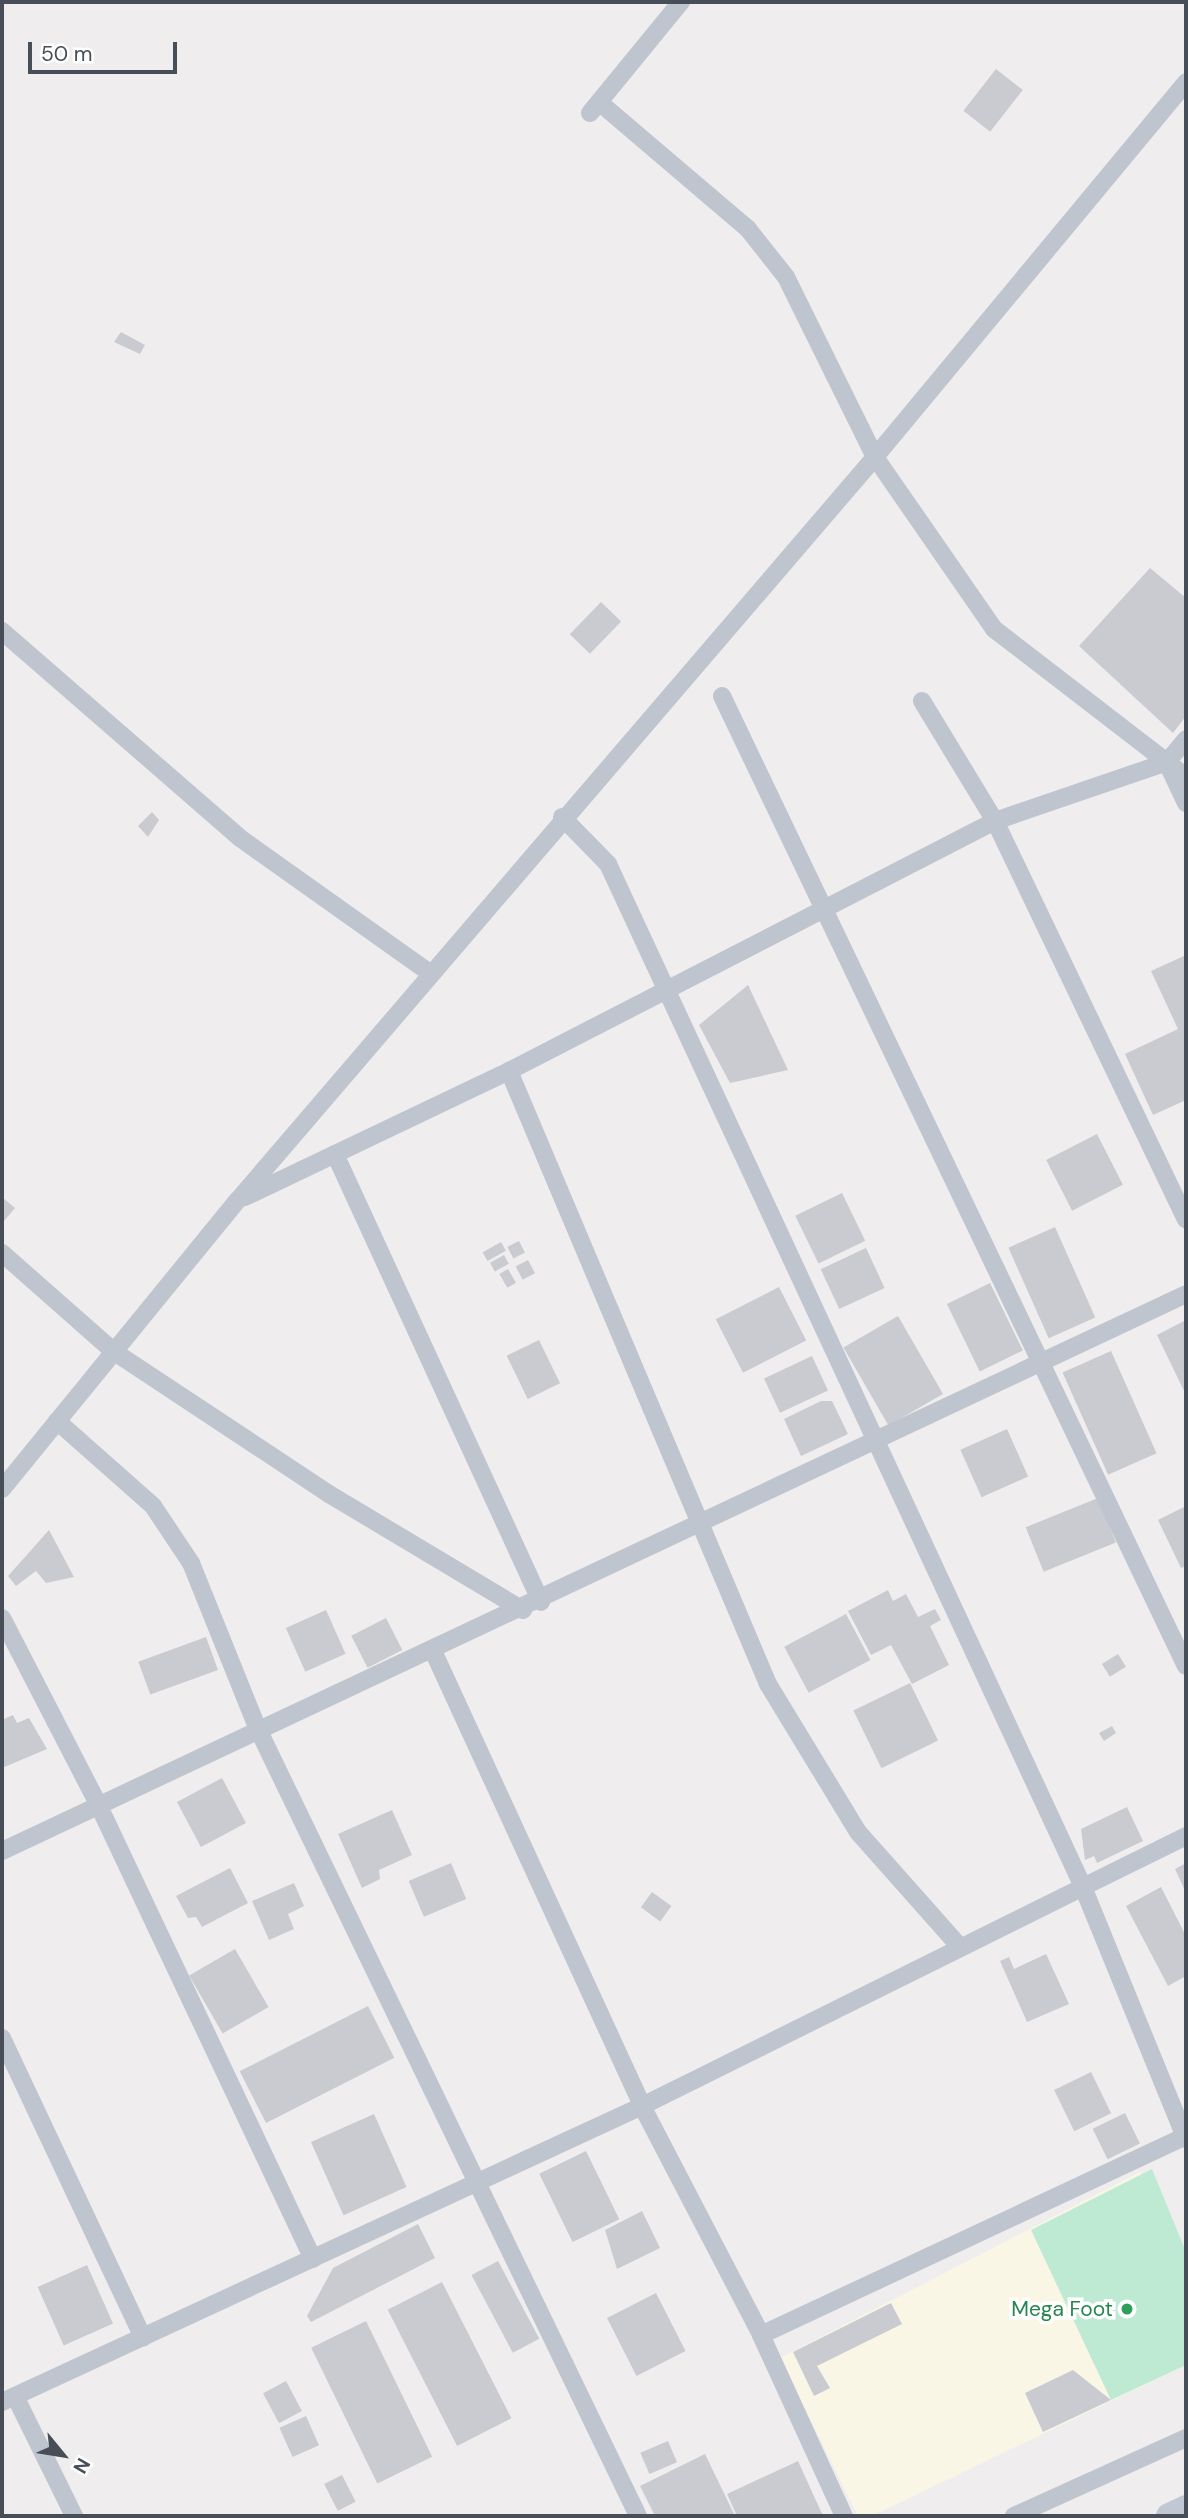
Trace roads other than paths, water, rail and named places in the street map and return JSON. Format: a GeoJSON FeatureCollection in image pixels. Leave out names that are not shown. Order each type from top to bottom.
{"type":"FeatureCollection","features":[{"type":"Feature","properties":{"kind":"main road"},"geometry":{"type":"LineString","coordinates":[[1169,2516],[1186,2508]]}},
{"type":"Feature","properties":{"kind":"street"},"geometry":{"type":"LineString","coordinates":[[681,2],[594,108],[748,229],[786,277],[875,457],[994,629],[1186,777]]}},
{"type":"Feature","properties":{"kind":"street"},"geometry":{"type":"LineString","coordinates":[[2,1489],[238,1200],[562,817],[875,457],[1186,82]]}},
{"type":"Feature","properties":{"kind":"street"},"geometry":{"type":"LineString","coordinates":[[2,631],[240,838],[430,973]]}},
{"type":"Feature","properties":{"kind":"street"},"geometry":{"type":"LineString","coordinates":[[722,696],[826,908],[1186,1666]]}},
{"type":"Feature","properties":{"kind":"street"},"geometry":{"type":"LineString","coordinates":[[922,701],[995,821],[1186,1220]]}},
{"type":"Feature","properties":{"kind":"street"},"geometry":{"type":"LineString","coordinates":[[238,1200],[509,1071],[995,821],[1167,762],[1186,739]]}},
{"type":"Feature","properties":{"kind":"street"},"geometry":{"type":"LineString","coordinates":[[1167,762],[1186,803]]}},
{"type":"Feature","properties":{"kind":"street"},"geometry":{"type":"LineString","coordinates":[[562,817],[608,864],[664,991],[1083,1887],[1186,2137],[761,2335]]}},
{"type":"Feature","properties":{"kind":"street"},"geometry":{"type":"LineString","coordinates":[[509,1071],[706,1523],[768,1684],[858,1832],[960,1947]]}},
{"type":"Feature","properties":{"kind":"street"},"geometry":{"type":"LineString","coordinates":[[335,1154],[541,1602]]}},
{"type":"Feature","properties":{"kind":"street"},"geometry":{"type":"LineString","coordinates":[[2,1253],[114,1352],[330,1494],[523,1610]]}},
{"type":"Feature","properties":{"kind":"street"},"geometry":{"type":"LineString","coordinates":[[2,1851],[257,1727],[434,1653],[1186,1294]]}},
{"type":"Feature","properties":{"kind":"street"},"geometry":{"type":"LineString","coordinates":[[57,1421],[153,1506],[191,1563],[257,1727],[638,2516]]}},
{"type":"Feature","properties":{"kind":"street"},"geometry":{"type":"LineString","coordinates":[[2,1618],[98,1804],[313,2259]]}},
{"type":"Feature","properties":{"kind":"street"},"geometry":{"type":"LineString","coordinates":[[434,1653],[642,2106],[761,2335],[844,2516]]}},
{"type":"Feature","properties":{"kind":"street"},"geometry":{"type":"LineString","coordinates":[[74,2516],[8,2399],[642,2106],[1186,1836]]}},
{"type":"Feature","properties":{"kind":"street"},"geometry":{"type":"LineString","coordinates":[[2,2038],[143,2337]]}},
{"type":"Feature","properties":{"kind":"street"},"geometry":{"type":"LineString","coordinates":[[1014,2516],[1186,2438]]}},
{"type":"Feature","properties":{"kind":"place","name":"Mega Foot"},"geometry":{"type":"Point","coordinates":[1127,2309]}}]}
